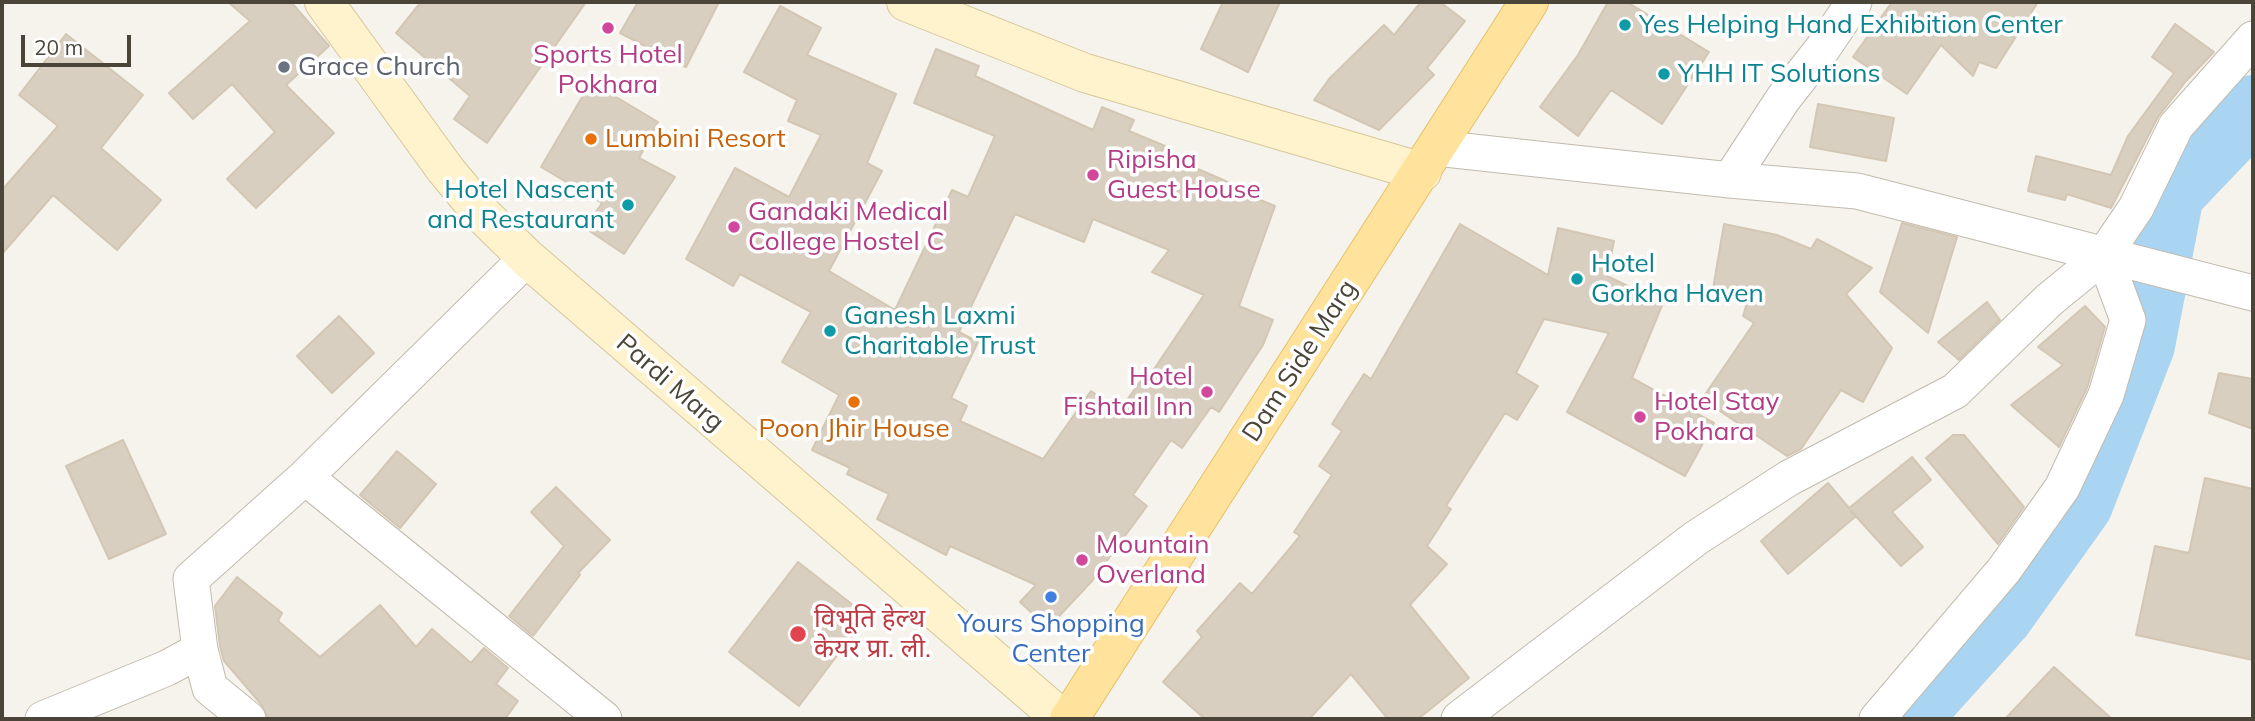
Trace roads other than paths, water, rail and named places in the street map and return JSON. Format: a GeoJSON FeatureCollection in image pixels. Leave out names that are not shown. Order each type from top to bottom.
{"type":"FeatureCollection","features":[{"type":"Feature","properties":{"kind":"main road","name":"Pardi Marg"},"geometry":{"type":"LineString","coordinates":[[324,2],[445,169],[483,215],[527,258],[1062,719]]}},
{"type":"Feature","properties":{"kind":"main road"},"geometry":{"type":"LineString","coordinates":[[906,2],[1085,73],[1429,160]]}},
{"type":"Feature","properties":{"kind":"main road","name":"Dam Side Marg"},"geometry":{"type":"LineString","coordinates":[[1069,719],[1529,2]]}},
{"type":"Feature","properties":{"kind":"street"},"geometry":{"type":"LineString","coordinates":[[1730,180],[1783,99],[1824,48],[1854,2]]}},
{"type":"Feature","properties":{"kind":"street"},"geometry":{"type":"LineString","coordinates":[[1877,719],[2004,570],[2062,488],[2106,395],[2128,320],[2118,258],[2136,208],[2176,126],[2253,38]]}},
{"type":"Feature","properties":{"kind":"street"},"geometry":{"type":"LineString","coordinates":[[1429,160],[1857,191],[2190,279],[2249,284]]}},
{"type":"Feature","properties":{"kind":"street"},"geometry":{"type":"LineString","coordinates":[[248,719],[210,688],[200,650],[191,579],[304,477],[527,258]]}},
{"type":"Feature","properties":{"kind":"street"},"geometry":{"type":"LineString","coordinates":[[1459,719],[1696,538],[1788,478],[1955,390],[2049,300],[2118,258]]}},
{"type":"Feature","properties":{"kind":"street"},"geometry":{"type":"LineString","coordinates":[[304,477],[604,719]]}},
{"type":"Feature","properties":{"kind":"street"},"geometry":{"type":"LineString","coordinates":[[43,719],[166,668],[200,650]]}},
{"type":"Feature","properties":{"kind":"waterway"},"geometry":{"type":"LineString","coordinates":[[1907,719],[2000,616],[2080,504],[2142,345],[2171,194],[2253,108]]}},
{"type":"Feature","properties":{"kind":"place","name":"Yes Helping Hand Exhibition Center"},"geometry":{"type":"Point","coordinates":[1625,25]}},
{"type":"Feature","properties":{"kind":"place","name":"Sports Hotel Pokhara"},"geometry":{"type":"Point","coordinates":[608,28]}},
{"type":"Feature","properties":{"kind":"place","name":"Grace Church"},"geometry":{"type":"Point","coordinates":[284,67]}},
{"type":"Feature","properties":{"kind":"place","name":"YHH IT Solutions"},"geometry":{"type":"Point","coordinates":[1664,74]}},
{"type":"Feature","properties":{"kind":"place","name":"Lumbini Resort"},"geometry":{"type":"Point","coordinates":[591,139]}},
{"type":"Feature","properties":{"kind":"place","name":"Ripisha Guest House"},"geometry":{"type":"Point","coordinates":[1093,175]}},
{"type":"Feature","properties":{"kind":"place","name":"Hotel Nascent and Restaurant"},"geometry":{"type":"Point","coordinates":[628,205]}},
{"type":"Feature","properties":{"kind":"place","name":"Gandaki Medical College Hostel C"},"geometry":{"type":"Point","coordinates":[734,227]}},
{"type":"Feature","properties":{"kind":"place","name":"Hotel Gorkha Haven"},"geometry":{"type":"Point","coordinates":[1577,279]}},
{"type":"Feature","properties":{"kind":"place","name":"Ganesh Laxmi Charitable Trust"},"geometry":{"type":"Point","coordinates":[830,331]}},
{"type":"Feature","properties":{"kind":"place","name":"Hotel Fishtail Inn"},"geometry":{"type":"Point","coordinates":[1207,392]}},
{"type":"Feature","properties":{"kind":"place","name":"Poon Jhir House"},"geometry":{"type":"Point","coordinates":[854,402]}},
{"type":"Feature","properties":{"kind":"place","name":"Hotel Stay Pokhara"},"geometry":{"type":"Point","coordinates":[1640,417]}},
{"type":"Feature","properties":{"kind":"place","name":"Mountain Overland"},"geometry":{"type":"Point","coordinates":[1082,560]}},
{"type":"Feature","properties":{"kind":"place","name":"Yours Shopping Center"},"geometry":{"type":"Point","coordinates":[1051,597]}},
{"type":"Feature","properties":{"kind":"place","name":"विभूति हेल्थ केयर प्रा. ली."},"geometry":{"type":"Point","coordinates":[798,634]}}]}
